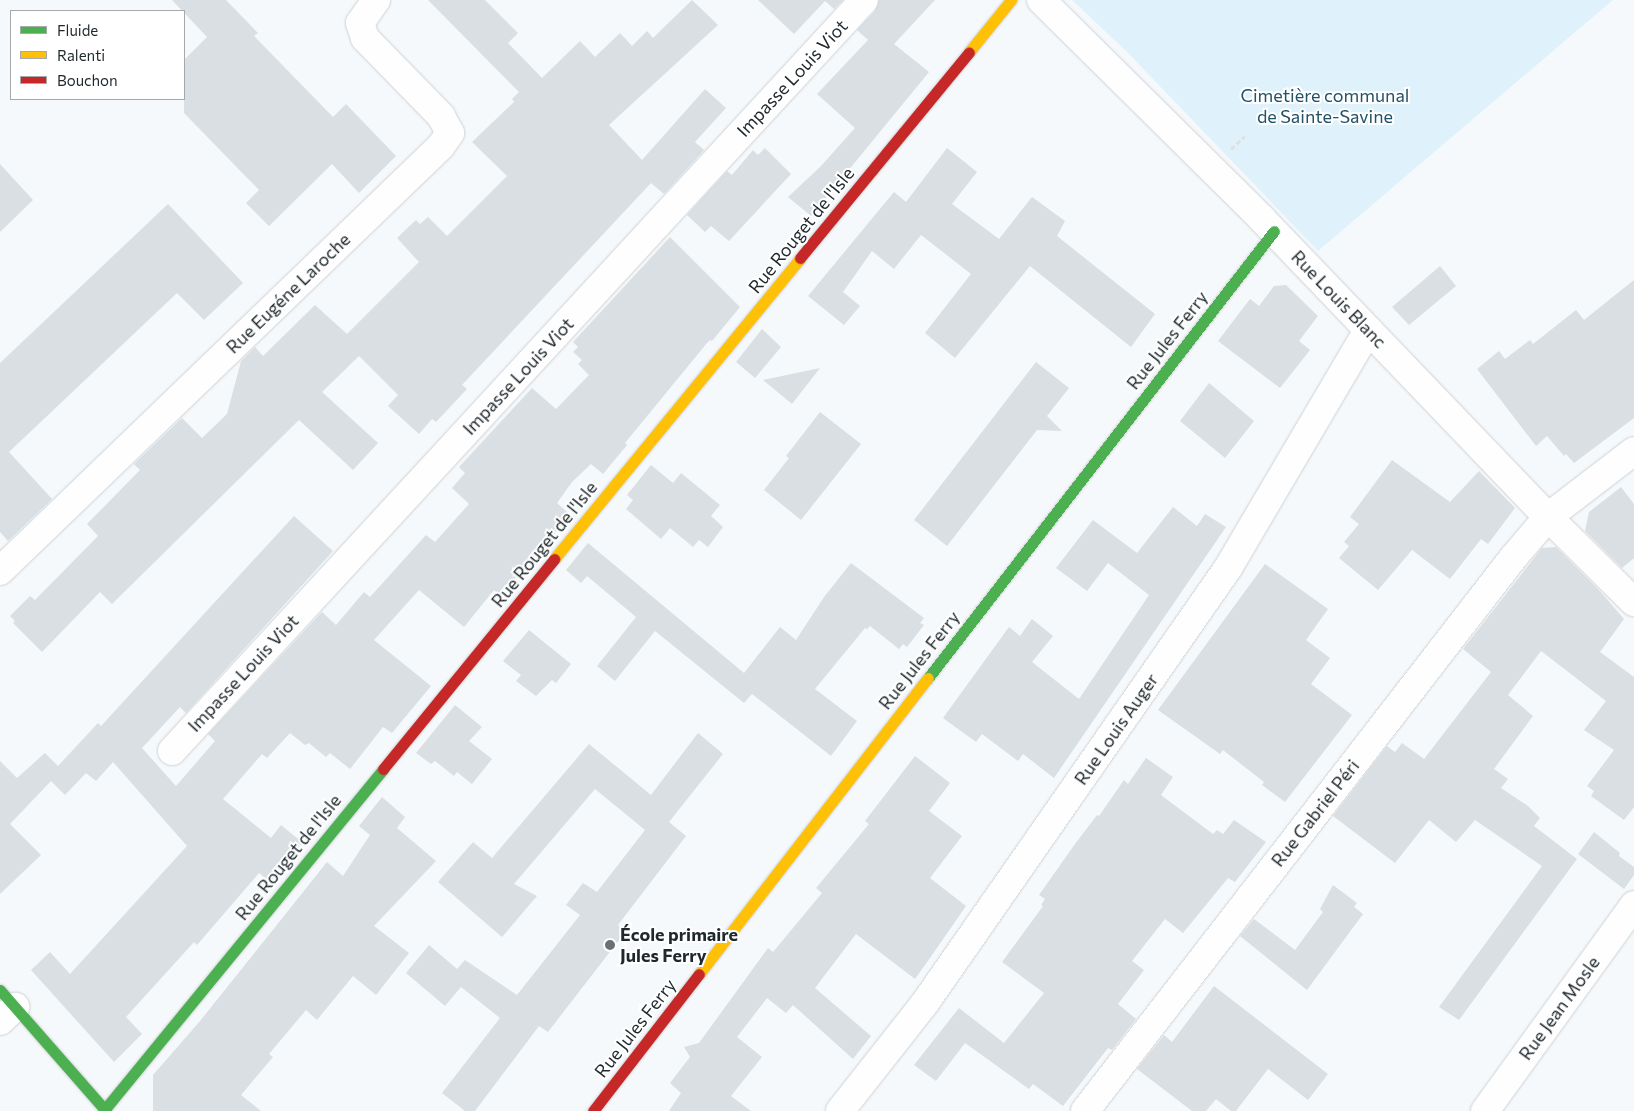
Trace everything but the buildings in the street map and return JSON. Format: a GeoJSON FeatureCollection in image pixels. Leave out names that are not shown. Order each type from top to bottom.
{"type":"FeatureCollection","features":[{"type":"Feature","properties":{"kind":"street","name":"Rue Eugéne Laroche"},"geometry":{"type":"LineString","coordinates":[[0,571],[441,146],[450,133],[441,116],[365,38],[360,23],[376,0]]}},
{"type":"Feature","properties":{"kind":"street","name":"Impasse Louis Viot"},"geometry":{"type":"LineString","coordinates":[[172,751],[864,0]]}},
{"type":"Feature","properties":{"kind":"street","name":"Rue Rouget de l'Isle"},"geometry":{"type":"LineString","coordinates":[[105,1110],[1011,0]]}},
{"type":"Feature","properties":{"kind":"street","name":"Rue Louis Blanc"},"geometry":{"type":"LineString","coordinates":[[1041,0],[1274,231],[1548,517],[1634,602]]}},
{"type":"Feature","properties":{"kind":"street","name":"Rue Jules Ferry"},"geometry":{"type":"LineString","coordinates":[[592,1111],[1274,231]]}},
{"type":"Feature","properties":{"kind":"street","name":"Rue Louis Auger"},"geometry":{"type":"LineString","coordinates":[[840,1111],[925,1003],[1228,568],[1368,330]]}},
{"type":"Feature","properties":{"kind":"street","name":"Rue Gabriel Péri"},"geometry":{"type":"LineString","coordinates":[[1085,1111],[1513,558],[1548,517],[1634,451]]}},
{"type":"Feature","properties":{"kind":"street","name":"Rue Jean Mosle"},"geometry":{"type":"LineString","coordinates":[[1485,1111],[1634,905]]}},
{"type":"Feature","properties":{"kind":"street"},"geometry":{"type":"LineString","coordinates":[[5,1006],[105,1110]]}},
{"type":"Feature","properties":{"kind":"green space","name":"Cimetière communal de Sainte-Savine"},"geometry":{"type":"Polygon","coordinates":[[[1072,0],[1613,0],[1318,251],[1127,52],[1072,0]]]}},
{"type":"Feature","properties":{"kind":"traffic: fast"},"geometry":{"type":"LineString","coordinates":[[928,678],[1274,231]]}},
{"type":"Feature","properties":{"kind":"traffic: fast"},"geometry":{"type":"LineString","coordinates":[[105,1109],[383,769]]}},
{"type":"Feature","properties":{"kind":"traffic: fast"},"geometry":{"type":"LineString","coordinates":[[0,990],[106,1111]]}},
{"type":"Feature","properties":{"kind":"traffic: slow"},"geometry":{"type":"LineString","coordinates":[[969,52],[1011,0]]}},
{"type":"Feature","properties":{"kind":"traffic: slow"},"geometry":{"type":"LineString","coordinates":[[554,559],[800,258]]}},
{"type":"Feature","properties":{"kind":"traffic: slow"},"geometry":{"type":"LineString","coordinates":[[699,974],[928,678]]}},
{"type":"Feature","properties":{"kind":"traffic: jam"},"geometry":{"type":"LineString","coordinates":[[800,258],[969,52]]}},
{"type":"Feature","properties":{"kind":"traffic: jam"},"geometry":{"type":"LineString","coordinates":[[383,769],[554,559]]}},
{"type":"Feature","properties":{"kind":"traffic: jam"},"geometry":{"type":"LineString","coordinates":[[593,1111],[699,974]]}},
{"type":"Feature","properties":{"kind":"place","name":"École primaire Jules Ferry"},"geometry":{"type":"Point","coordinates":[610,945]}}]}
